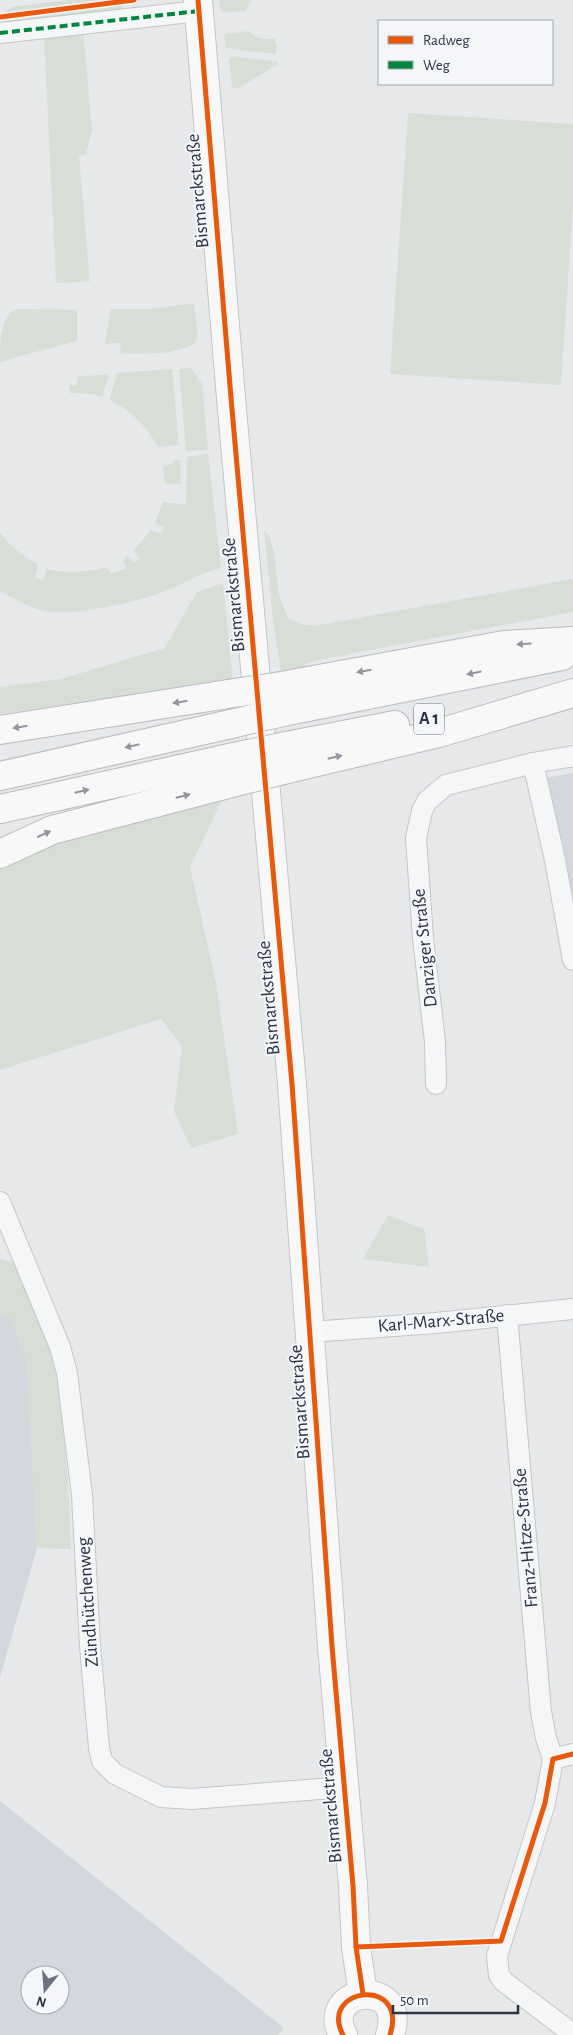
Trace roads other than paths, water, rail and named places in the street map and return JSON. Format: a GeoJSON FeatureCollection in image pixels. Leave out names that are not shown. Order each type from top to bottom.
{"type":"FeatureCollection","features":[{"type":"Feature","properties":{"kind":"main road","name":"Bismarckstraße"},"geometry":{"type":"LineString","coordinates":[[198,5],[230,390],[292,1084],[332,1637],[354,1886],[356,1947],[363,1994]]}},
{"type":"Feature","properties":{"kind":"main road"},"geometry":{"type":"LineString","coordinates":[[0,730],[228,694],[282,699],[504,645],[573,641]]}},
{"type":"Feature","properties":{"kind":"main road","name":"A 1"},"geometry":{"type":"LineString","coordinates":[[0,776],[231,724],[282,699],[573,654]]}},
{"type":"Feature","properties":{"kind":"main road","name":"A 1"},"geometry":{"type":"LineString","coordinates":[[0,810],[235,770],[573,693]]}},
{"type":"Feature","properties":{"kind":"main road"},"geometry":{"type":"LineString","coordinates":[[0,768],[41,766]]}},
{"type":"Feature","properties":{"kind":"main road"},"geometry":{"type":"LineString","coordinates":[[0,854],[52,830],[235,770]]}},
{"type":"Feature","properties":{"kind":"main road"},"geometry":{"type":"LineString","coordinates":[[343,2035],[339,2028],[339,2015],[344,2005],[352,1997],[363,1994],[375,1995],[385,2002],[392,2012],[393,2024],[390,2035]]}},
{"type":"Feature","properties":{"kind":"street"},"geometry":{"type":"LineString","coordinates":[[0,33],[198,5]]}},
{"type":"Feature","properties":{"kind":"street"},"geometry":{"type":"LineString","coordinates":[[573,756],[533,763],[555,860],[573,960]]}},
{"type":"Feature","properties":{"kind":"street","name":"Danziger Straße"},"geometry":{"type":"LineString","coordinates":[[436,1084],[435,1042],[423,938],[416,847],[418,822],[427,801],[446,785],[533,763]]}},
{"type":"Feature","properties":{"kind":"street","name":"Zündhütchenweg"},"geometry":{"type":"LineString","coordinates":[[0,1202],[60,1347],[67,1373],[82,1496],[90,1646],[99,1748],[102,1761],[115,1774],[162,1796],[192,1799],[345,1787]]}},
{"type":"Feature","properties":{"kind":"street","name":"Karl-Marx-Straße"},"geometry":{"type":"LineString","coordinates":[[310,1332],[436,1323],[573,1308]]}},
{"type":"Feature","properties":{"kind":"street","name":"Franz-Hitze-Straße"},"geometry":{"type":"LineString","coordinates":[[507,1315],[541,1712],[553,1760]]}},
{"type":"Feature","properties":{"kind":"street"},"geometry":{"type":"LineString","coordinates":[[573,1754],[553,1760],[545,1803],[497,1956],[497,1967],[503,1981],[573,2034]]}}]}
